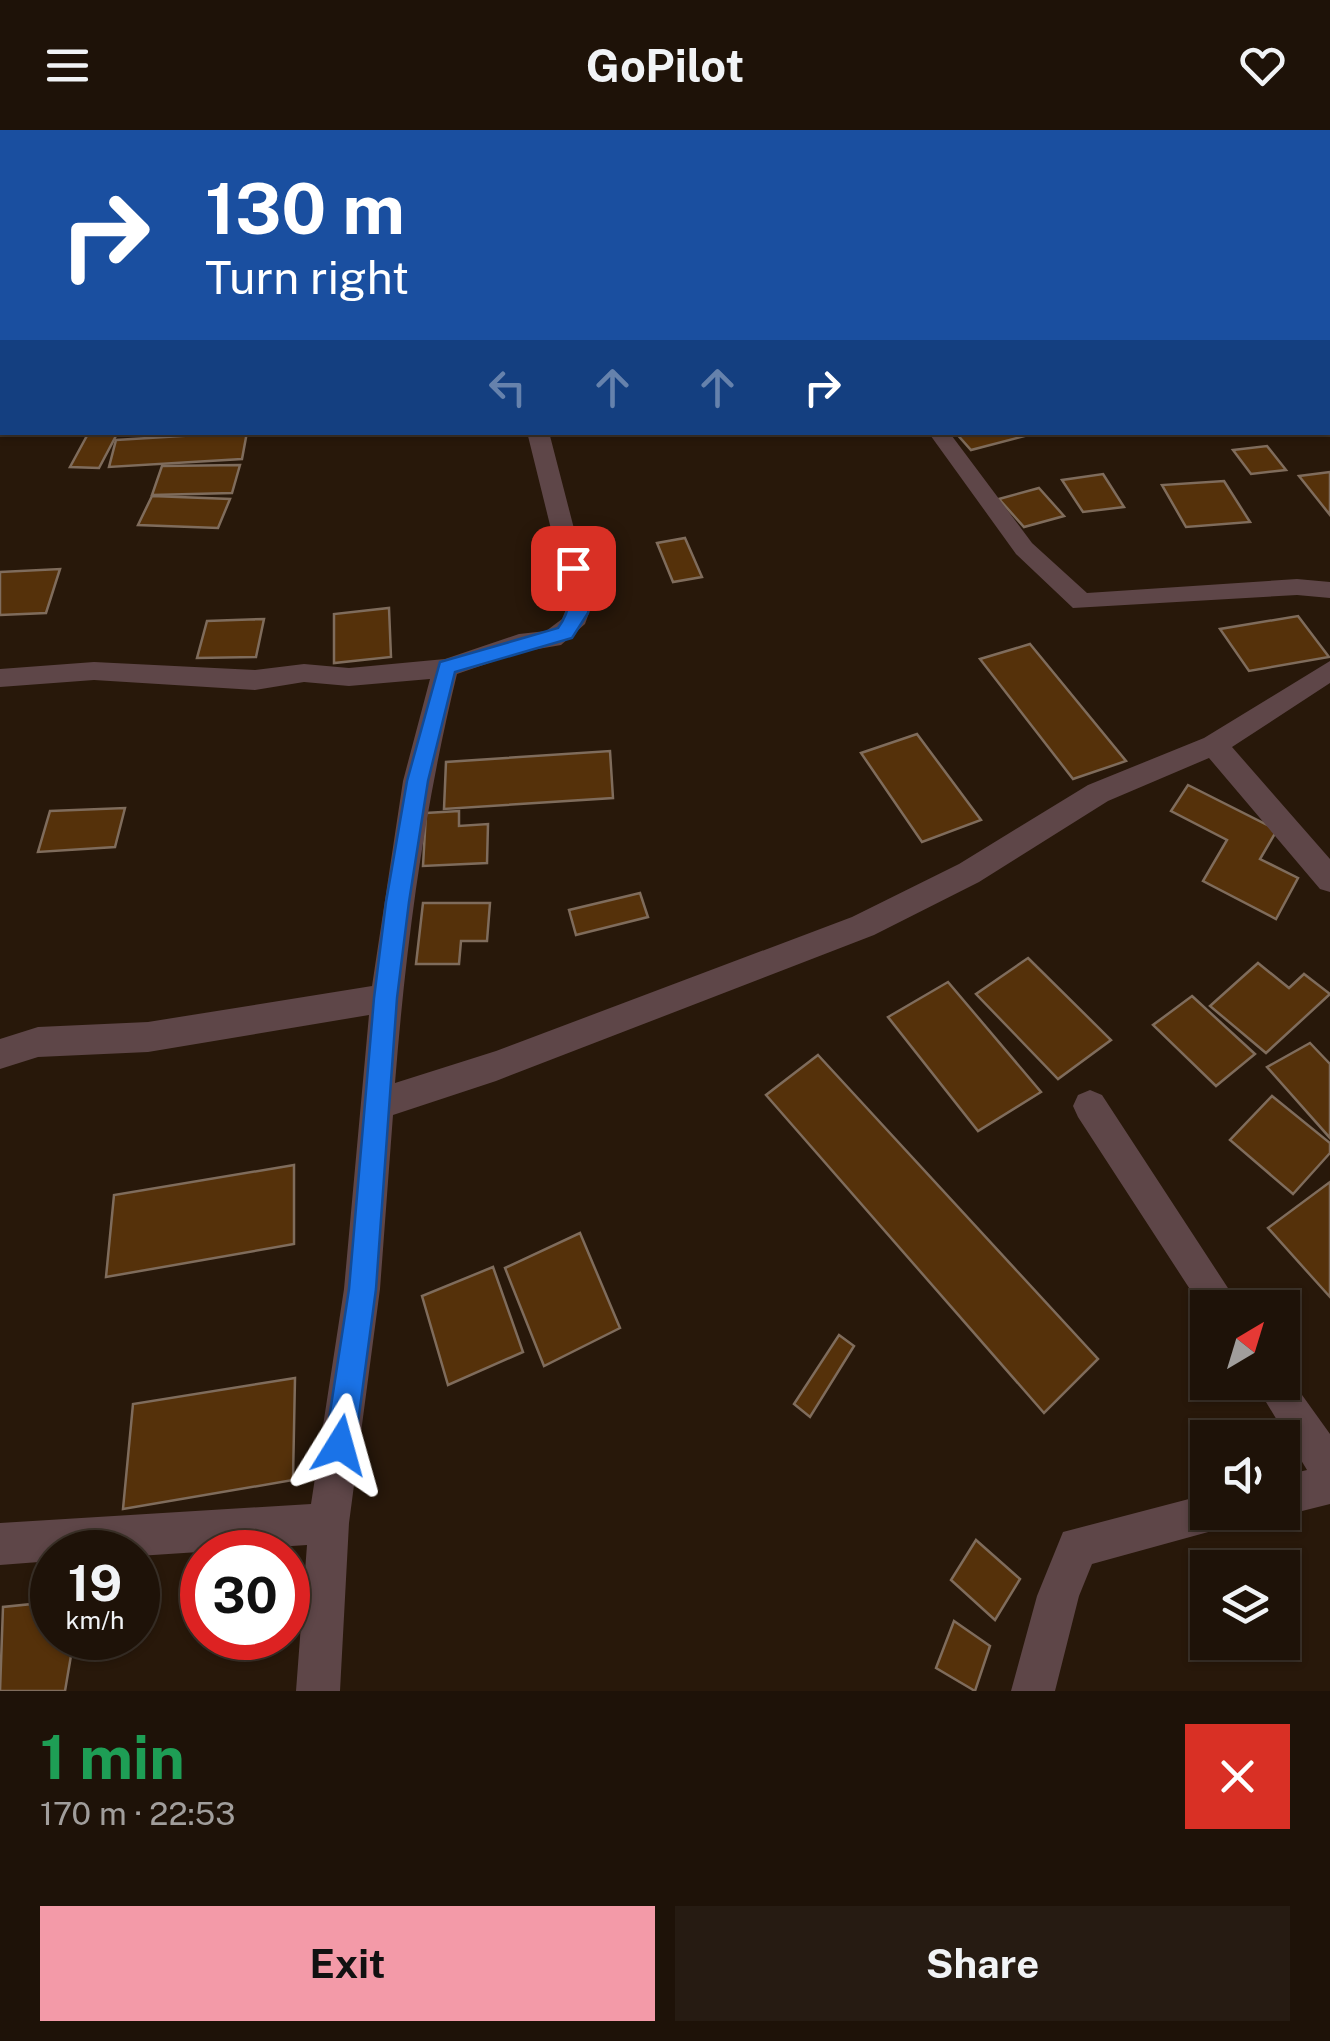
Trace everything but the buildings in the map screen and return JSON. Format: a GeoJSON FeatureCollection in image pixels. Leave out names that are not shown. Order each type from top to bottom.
{"type":"FeatureCollection","features":[{"type":"Feature","properties":{"kind":"street"},"geometry":{"type":"LineString","coordinates":[[0,678],[94,671],[255,680],[304,674],[349,677],[446,668],[520,644],[552,639],[565,633],[579,613],[580,602],[539,435]]}},
{"type":"Feature","properties":{"kind":"street"},"geometry":{"type":"LineString","coordinates":[[940,435],[967,477],[1057,587],[1082,602],[1280,588],[1330,590]]}},
{"type":"Feature","properties":{"kind":"street"},"geometry":{"type":"LineString","coordinates":[[318,1691],[329,1522],[362,1289],[386,998],[418,781],[446,668]]}},
{"type":"Feature","properties":{"kind":"street"},"geometry":{"type":"LineString","coordinates":[[377,1105],[514,1060],[863,926],[969,873],[1098,793],[1214,745],[1330,670]]}},
{"type":"Feature","properties":{"kind":"street"},"geometry":{"type":"LineString","coordinates":[[1214,745],[1330,880]]}},
{"type":"Feature","properties":{"kind":"street"},"geometry":{"type":"LineString","coordinates":[[0,1054],[38,1042],[148,1037],[386,998]]}},
{"type":"Feature","properties":{"kind":"street"},"geometry":{"type":"LineString","coordinates":[[1090,1106],[1211,1290]]}},
{"type":"Feature","properties":{"kind":"street"},"geometry":{"type":"LineString","coordinates":[[1285,1400],[1330,1470]]}},
{"type":"Feature","properties":{"kind":"street"},"geometry":{"type":"LineString","coordinates":[[1300,1492],[1330,1484]]}},
{"type":"Feature","properties":{"kind":"street"},"geometry":{"type":"LineString","coordinates":[[1033,1691],[1058,1596],[1078,1546],[1190,1518]]}},
{"type":"Feature","properties":{"kind":"street"},"geometry":{"type":"LineString","coordinates":[[0,1544],[329,1522]]}},
{"type":"Feature","properties":{"kind":"route"},"geometry":{"type":"LineString","coordinates":[[340,1445],[362,1289],[386,998],[398,902],[418,781],[446,668],[565,633],[579,613],[573,568]]}}]}
